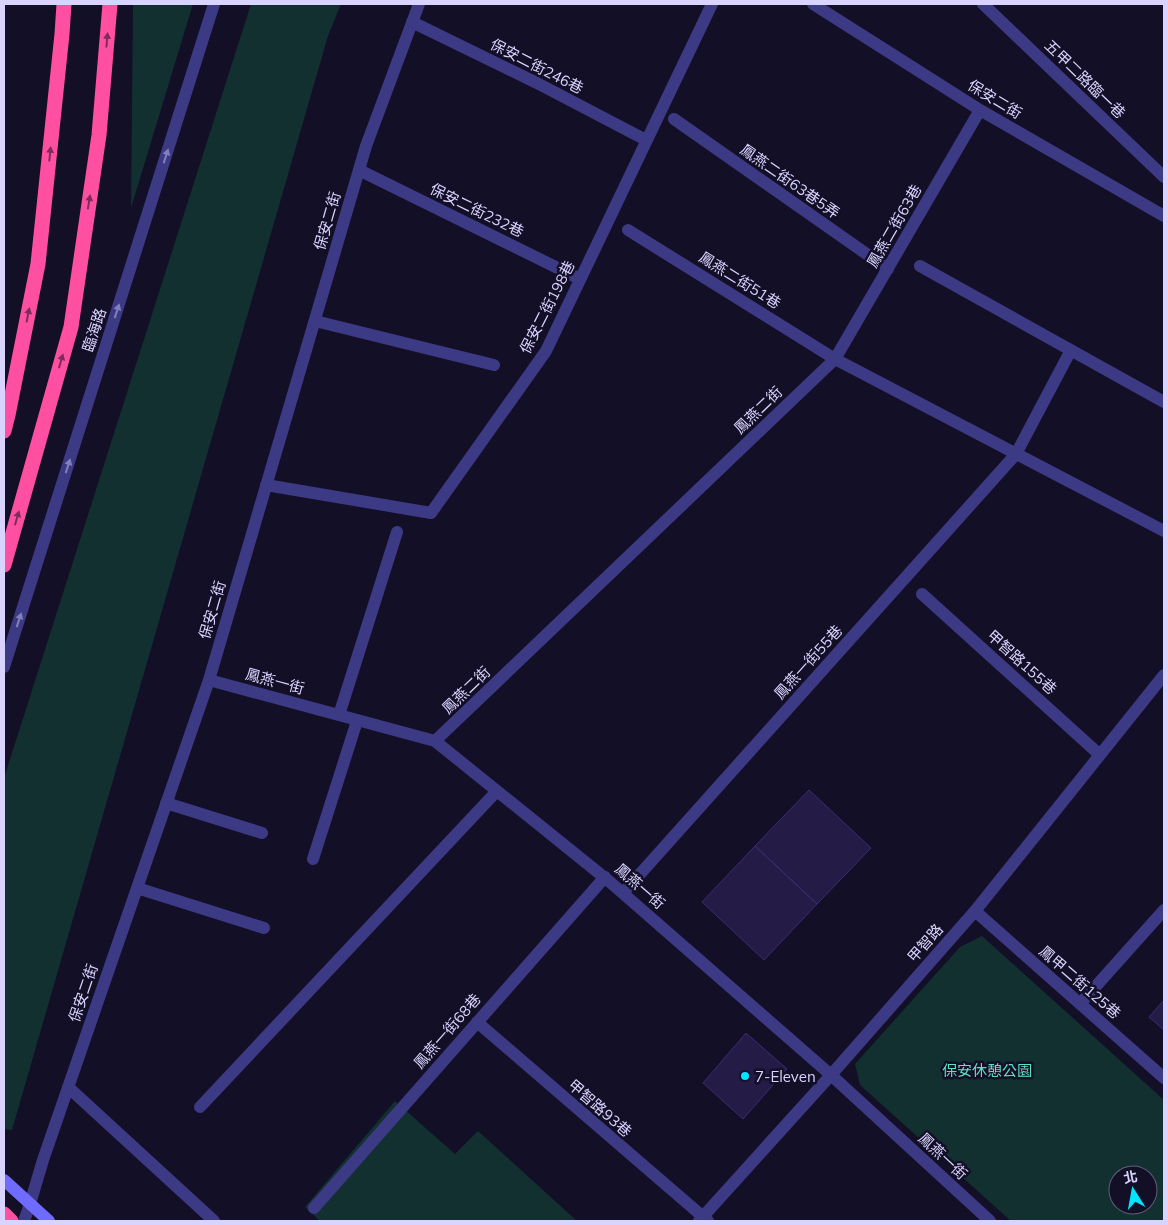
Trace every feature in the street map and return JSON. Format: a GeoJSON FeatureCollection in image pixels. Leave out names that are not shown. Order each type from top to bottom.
{"type":"FeatureCollection","features":[{"type":"Feature","properties":{"kind":"highway"},"geometry":{"type":"LineString","coordinates":[[4,431],[38,264],[64,4]]}},
{"type":"Feature","properties":{"kind":"highway"},"geometry":{"type":"LineString","coordinates":[[4,565],[71,327],[100,135],[110,4]]}},
{"type":"Feature","properties":{"kind":"highway"},"geometry":{"type":"LineString","coordinates":[[4,1214],[11,1221]]}},
{"type":"Feature","properties":{"kind":"main road"},"geometry":{"type":"LineString","coordinates":[[4,1180],[48,1221]]}},
{"type":"Feature","properties":{"kind":"street","name":"臨海路"},"geometry":{"type":"LineString","coordinates":[[4,667],[214,4]]}},
{"type":"Feature","properties":{"kind":"street","name":"保安二街"},"geometry":{"type":"LineString","coordinates":[[24,1221],[43,1160],[209,680],[366,146],[419,4]]}},
{"type":"Feature","properties":{"kind":"street","name":"保安二街198巷"},"geometry":{"type":"LineString","coordinates":[[266,485],[431,513],[546,351],[712,4]]}},
{"type":"Feature","properties":{"kind":"street","name":"保安二街"},"geometry":{"type":"LineString","coordinates":[[813,4],[980,110],[1164,216]]}},
{"type":"Feature","properties":{"kind":"street","name":"五甲二路臨一巷"},"geometry":{"type":"LineString","coordinates":[[983,4],[1164,177]]}},
{"type":"Feature","properties":{"kind":"street","name":"保安二街246巷"},"geometry":{"type":"LineString","coordinates":[[412,22],[537,83],[646,140]]}},
{"type":"Feature","properties":{"kind":"street","name":"鳳燕二街63巷"},"geometry":{"type":"LineString","coordinates":[[836,359],[980,110]]}},
{"type":"Feature","properties":{"kind":"street","name":"鳳燕二街63巷5弄"},"geometry":{"type":"LineString","coordinates":[[674,119],[888,269]]}},
{"type":"Feature","properties":{"kind":"street","name":"保安二街232巷"},"geometry":{"type":"LineString","coordinates":[[359,170],[580,279]]}},
{"type":"Feature","properties":{"kind":"street","name":"鳳燕二街51巷"},"geometry":{"type":"LineString","coordinates":[[628,230],[836,359]]}},
{"type":"Feature","properties":{"kind":"street"},"geometry":{"type":"LineString","coordinates":[[920,266],[1164,402]]}},
{"type":"Feature","properties":{"kind":"street"},"geometry":{"type":"LineString","coordinates":[[314,321],[494,365]]}},
{"type":"Feature","properties":{"kind":"street","name":"鳳燕一街55巷"},"geometry":{"type":"LineString","coordinates":[[623,893],[1016,454],[1071,350]]}},
{"type":"Feature","properties":{"kind":"street"},"geometry":{"type":"LineString","coordinates":[[836,359],[1164,531]]}},
{"type":"Feature","properties":{"kind":"street","name":"鳳燕二街"},"geometry":{"type":"LineString","coordinates":[[436,741],[836,359]]}},
{"type":"Feature","properties":{"kind":"street"},"geometry":{"type":"LineString","coordinates":[[339,715],[397,532]]}},
{"type":"Feature","properties":{"kind":"street","name":"甲智路155巷"},"geometry":{"type":"LineString","coordinates":[[922,594],[1100,755]]}},
{"type":"Feature","properties":{"kind":"street","name":"甲智路"},"geometry":{"type":"LineString","coordinates":[[703,1220],[975,911],[1164,675]]}},
{"type":"Feature","properties":{"kind":"street","name":"鳳燕一街"},"geometry":{"type":"LineString","coordinates":[[209,680],[436,741],[623,893],[831,1075],[990,1221]]}},
{"type":"Feature","properties":{"kind":"street"},"geometry":{"type":"LineString","coordinates":[[313,859],[357,720]]}},
{"type":"Feature","properties":{"kind":"street"},"geometry":{"type":"LineString","coordinates":[[200,1107],[497,791]]}},
{"type":"Feature","properties":{"kind":"street"},"geometry":{"type":"LineString","coordinates":[[166,803],[262,833]]}},
{"type":"Feature","properties":{"kind":"street","name":"鳳燕一街68巷"},"geometry":{"type":"LineString","coordinates":[[314,1208],[604,877]]}},
{"type":"Feature","properties":{"kind":"street"},"geometry":{"type":"LineString","coordinates":[[137,888],[264,928]]}},
{"type":"Feature","properties":{"kind":"street"},"geometry":{"type":"LineString","coordinates":[[1080,1004],[1164,910]]}},
{"type":"Feature","properties":{"kind":"street","name":"鳳甲二街125巷"},"geometry":{"type":"LineString","coordinates":[[975,911],[1164,1078]]}},
{"type":"Feature","properties":{"kind":"street","name":"甲智路93巷"},"geometry":{"type":"LineString","coordinates":[[477,1022],[703,1220]]}},
{"type":"Feature","properties":{"kind":"street"},"geometry":{"type":"LineString","coordinates":[[68,1087],[214,1221]]}},
{"type":"Feature","properties":{"kind":"green space"},"geometry":{"type":"Polygon","coordinates":[[[133,4],[193,4],[131,208],[133,4]]]}},
{"type":"Feature","properties":{"kind":"green space"},"geometry":{"type":"Polygon","coordinates":[[[251,4],[341,4],[328,36],[12,1130],[4,1129],[4,778],[251,4]]]}},
{"type":"Feature","properties":{"kind":"green space","name":"保安休憩公園"},"geometry":{"type":"Polygon","coordinates":[[[982,936],[1164,1100],[1164,1221],[1011,1221],[860,1085],[855,1064],[960,947],[982,936]]]}},
{"type":"Feature","properties":{"kind":"green space"},"geometry":{"type":"Polygon","coordinates":[[[395,1101],[455,1154],[478,1131],[577,1221],[320,1221],[305,1207],[395,1101]]]}},
{"type":"Feature","properties":{"kind":"building"},"geometry":{"type":"Polygon","coordinates":[[[809,790],[871,848],[817,904],[755,846],[809,790]]]}},
{"type":"Feature","properties":{"kind":"building"},"geometry":{"type":"Polygon","coordinates":[[[755,846],[817,904],[764,960],[702,902],[755,846]]]}},
{"type":"Feature","properties":{"kind":"building"},"geometry":{"type":"Polygon","coordinates":[[[1164,1000],[1164,1030],[1149,1017],[1164,1000]]]}},
{"type":"Feature","properties":{"kind":"building","name":"7-Eleven"},"geometry":{"type":"Polygon","coordinates":[[[746,1033],[787,1069],[743,1119],[703,1083],[746,1033]]]}},
{"type":"Feature","properties":{"kind":"place","name":"7-Eleven"},"geometry":{"type":"Point","coordinates":[745,1076]}}]}
